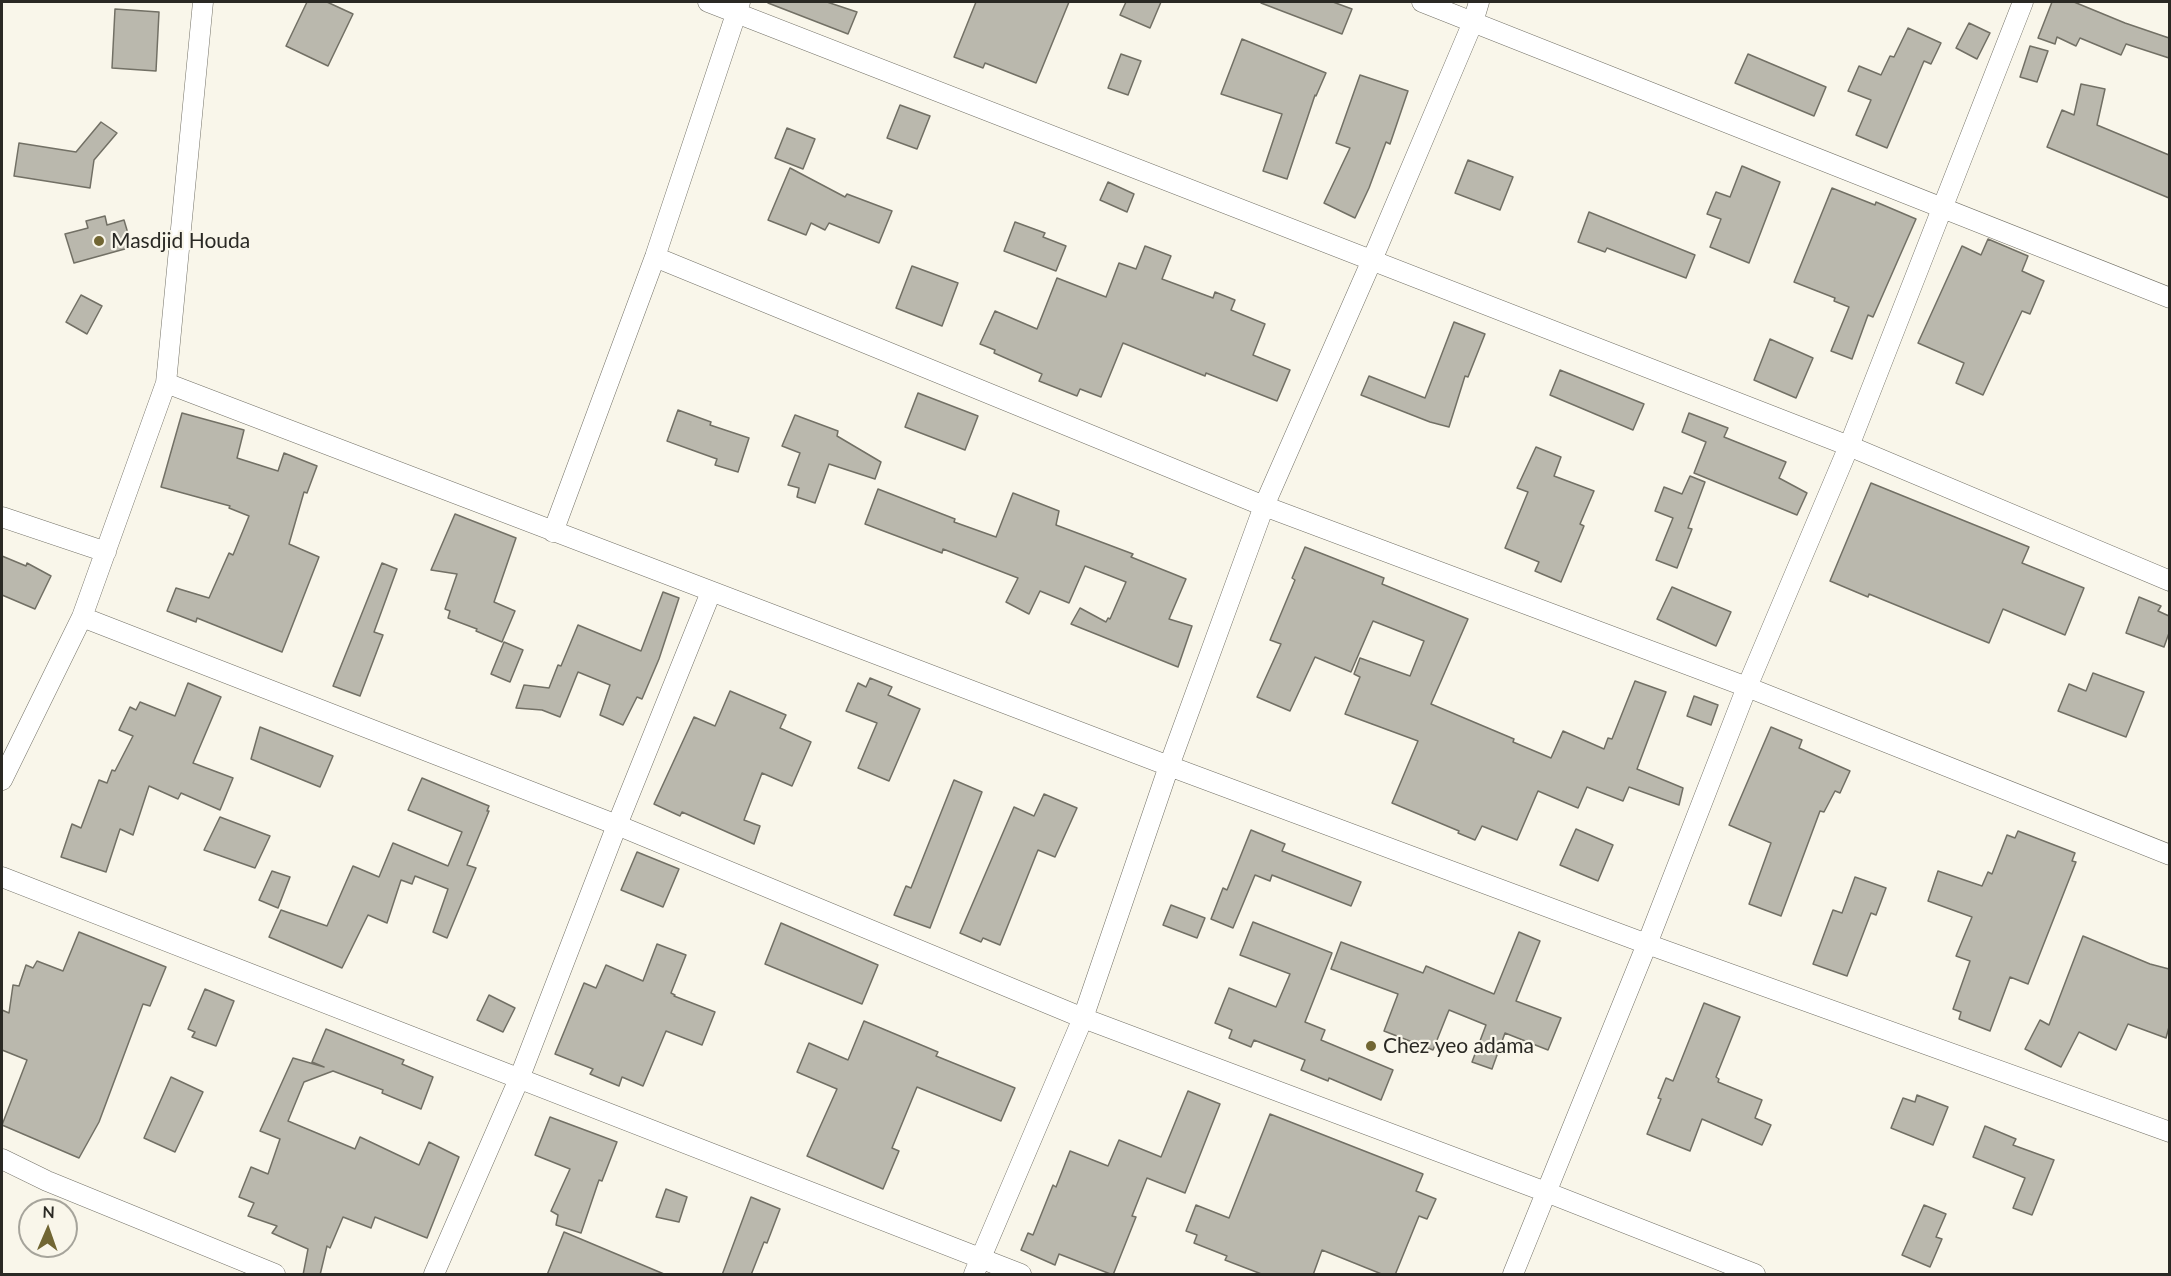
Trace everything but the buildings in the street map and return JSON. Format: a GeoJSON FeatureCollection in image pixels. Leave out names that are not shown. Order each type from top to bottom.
{"type":"FeatureCollection","features":[{"type":"Feature","properties":{"kind":"street"},"geometry":{"type":"LineString","coordinates":[[2,780],[82,617],[166,383],[203,2]]}},
{"type":"Feature","properties":{"kind":"street"},"geometry":{"type":"LineString","coordinates":[[708,2],[738,7],[1372,260],[1849,446],[2169,581]]}},
{"type":"Feature","properties":{"kind":"street"},"geometry":{"type":"LineString","coordinates":[[1422,2],[2169,298]]}},
{"type":"Feature","properties":{"kind":"street"},"geometry":{"type":"LineString","coordinates":[[977,1267],[1083,1018],[1169,766],[1264,506],[1372,260],[1473,22],[1479,2]]}},
{"type":"Feature","properties":{"kind":"street"},"geometry":{"type":"LineString","coordinates":[[1513,1275],[1647,944],[1747,687],[1849,446],[2023,2]]}},
{"type":"Feature","properties":{"kind":"street"},"geometry":{"type":"LineString","coordinates":[[553,532],[655,256],[738,7]]}},
{"type":"Feature","properties":{"kind":"street"},"geometry":{"type":"LineString","coordinates":[[655,256],[1264,506],[1747,687],[2169,855]]}},
{"type":"Feature","properties":{"kind":"street"},"geometry":{"type":"LineString","coordinates":[[166,383],[1169,766],[1647,944],[2169,1132]]}},
{"type":"Feature","properties":{"kind":"street"},"geometry":{"type":"LineString","coordinates":[[2,518],[106,552]]}},
{"type":"Feature","properties":{"kind":"street"},"geometry":{"type":"LineString","coordinates":[[434,1275],[519,1079],[617,825],[711,592]]}},
{"type":"Feature","properties":{"kind":"street"},"geometry":{"type":"LineString","coordinates":[[82,617],[617,825],[1083,1018],[1546,1192],[1755,1275]]}},
{"type":"Feature","properties":{"kind":"street"},"geometry":{"type":"LineString","coordinates":[[2,877],[519,1079],[977,1267],[1021,1275]]}},
{"type":"Feature","properties":{"kind":"street"},"geometry":{"type":"LineString","coordinates":[[2,1159],[47,1181],[275,1275]]}},
{"type":"Feature","properties":{"kind":"place","name":"Masdjid Houda"},"geometry":{"type":"Point","coordinates":[99,241]}},
{"type":"Feature","properties":{"kind":"place","name":"Chez yeo adama"},"geometry":{"type":"Point","coordinates":[1371,1046]}}]}
